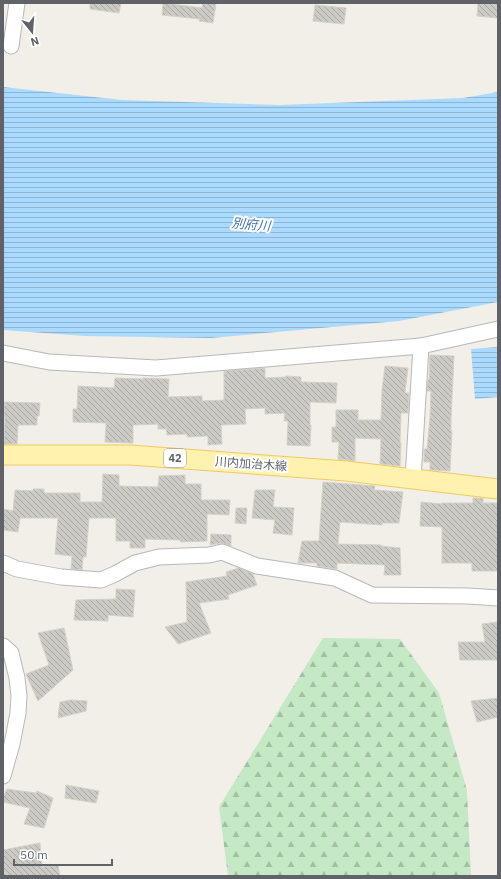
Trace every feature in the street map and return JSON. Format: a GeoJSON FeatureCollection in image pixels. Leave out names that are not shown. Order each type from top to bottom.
{"type":"FeatureCollection","features":[{"type":"Feature","properties":{"kind":"main road","name":"川内加治木線"},"geometry":{"type":"LineString","coordinates":[[3,455],[130,455],[346,471],[498,489]]}},
{"type":"Feature","properties":{"kind":"street"},"geometry":{"type":"LineString","coordinates":[[11,46],[17,3]]}},
{"type":"Feature","properties":{"kind":"street"},"geometry":{"type":"LineString","coordinates":[[3,353],[49,362],[156,368],[421,346],[498,329]]}},
{"type":"Feature","properties":{"kind":"street"},"geometry":{"type":"LineString","coordinates":[[413,479],[421,346]]}},
{"type":"Feature","properties":{"kind":"street"},"geometry":{"type":"LineString","coordinates":[[3,563],[17,569],[61,577],[101,580],[116,574],[135,563],[159,557],[209,555],[222,552],[257,566],[335,578],[372,595],[468,596],[498,598]]}},
{"type":"Feature","properties":{"kind":"street"},"geometry":{"type":"LineString","coordinates":[[3,646],[11,653],[17,678],[19,696],[18,713],[12,744],[3,776]]}},
{"type":"Feature","properties":{"kind":"green space"},"geometry":{"type":"Polygon","coordinates":[[[323,638],[400,639],[439,693],[467,790],[471,876],[228,876],[219,807],[323,638]]]}},
{"type":"Feature","properties":{"kind":"water","name":"別府川"},"geometry":{"type":"Polygon","coordinates":[[[3,87],[122,100],[280,105],[463,98],[498,92],[498,302],[399,321],[211,338],[85,336],[3,330],[3,87]]]}},
{"type":"Feature","properties":{"kind":"water"},"geometry":{"type":"Polygon","coordinates":[[[498,347],[498,397],[475,399],[471,349],[498,347]]]}},
{"type":"Feature","properties":{"kind":"building"},"geometry":{"type":"Polygon","coordinates":[[[90,3],[121,3],[119,13],[90,9],[90,3]]]}},
{"type":"Feature","properties":{"kind":"building"},"geometry":{"type":"Polygon","coordinates":[[[163,3],[202,8],[203,3],[216,3],[213,23],[199,21],[200,19],[162,15],[163,3]]]}},
{"type":"Feature","properties":{"kind":"building"},"geometry":{"type":"Polygon","coordinates":[[[478,3],[498,4],[498,18],[477,16],[478,3]]]}},
{"type":"Feature","properties":{"kind":"building"},"geometry":{"type":"Polygon","coordinates":[[[315,5],[346,8],[344,24],[313,21],[315,5]]]}},
{"type":"Feature","properties":{"kind":"building"},"geometry":{"type":"Polygon","coordinates":[[[430,355],[454,356],[450,471],[430,470],[430,462],[424,462],[424,449],[427,449],[430,418],[431,391],[427,391],[430,355]]]}},
{"type":"Feature","properties":{"kind":"building"},"geometry":{"type":"Polygon","coordinates":[[[385,366],[408,368],[405,393],[409,393],[408,413],[401,413],[400,466],[380,464],[381,439],[355,438],[355,461],[338,459],[339,442],[332,442],[332,427],[336,427],[336,410],[358,410],[358,420],[381,420],[382,390],[385,366]]]}},
{"type":"Feature","properties":{"kind":"building"},"geometry":{"type":"Polygon","coordinates":[[[265,368],[265,378],[286,376],[301,377],[301,382],[337,383],[336,403],[310,402],[310,446],[287,445],[288,421],[284,421],[285,413],[265,414],[265,408],[245,409],[246,424],[221,425],[222,444],[208,445],[208,436],[187,437],[187,434],[167,435],[166,429],[158,429],[158,424],[133,425],[133,443],[105,442],[106,423],[73,422],[73,409],[77,409],[78,386],[114,388],[115,378],[169,379],[168,397],[202,396],[202,401],[224,400],[224,371],[265,368]]]}},
{"type":"Feature","properties":{"kind":"building"},"geometry":{"type":"Polygon","coordinates":[[[4,402],[40,403],[39,416],[37,416],[37,425],[18,425],[17,444],[4,444],[4,402]]]}},
{"type":"Feature","properties":{"kind":"building"},"geometry":{"type":"Polygon","coordinates":[[[103,474],[119,475],[119,486],[158,487],[159,476],[185,475],[185,484],[201,484],[201,500],[230,500],[229,515],[207,514],[207,541],[181,542],[180,540],[145,539],[145,548],[130,548],[130,541],[116,541],[116,518],[89,518],[86,557],[83,557],[82,570],[71,569],[72,556],[55,554],[58,518],[20,518],[18,532],[3,530],[3,509],[13,511],[15,490],[33,491],[33,489],[44,489],[44,493],[80,493],[80,502],[102,502],[103,474]]]}},
{"type":"Feature","properties":{"kind":"building"},"geometry":{"type":"Polygon","coordinates":[[[323,482],[375,486],[374,490],[403,492],[399,523],[382,523],[382,525],[340,522],[338,544],[381,545],[400,548],[401,575],[384,575],[385,565],[337,563],[337,569],[317,566],[317,563],[298,563],[302,541],[319,541],[323,482]]]}},
{"type":"Feature","properties":{"kind":"building"},"geometry":{"type":"Polygon","coordinates":[[[255,490],[275,490],[273,507],[294,508],[292,535],[273,533],[275,520],[252,518],[255,490]]]}},
{"type":"Feature","properties":{"kind":"building"},"geometry":{"type":"Polygon","coordinates":[[[473,498],[483,498],[483,503],[498,503],[498,571],[472,571],[472,563],[442,563],[442,527],[420,526],[421,502],[442,504],[473,503],[473,498]]]}},
{"type":"Feature","properties":{"kind":"building"},"geometry":{"type":"Polygon","coordinates":[[[236,508],[247,508],[246,524],[235,523],[236,508]]]}},
{"type":"Feature","properties":{"kind":"building"},"geometry":{"type":"Polygon","coordinates":[[[211,534],[231,535],[231,546],[220,543],[210,545],[211,534]]]}},
{"type":"Feature","properties":{"kind":"building"},"geometry":{"type":"Polygon","coordinates":[[[239,568],[253,574],[257,585],[228,595],[229,599],[199,603],[211,633],[178,644],[165,627],[187,622],[186,582],[227,576],[226,572],[239,568]]]}},
{"type":"Feature","properties":{"kind":"building"},"geometry":{"type":"Polygon","coordinates":[[[116,589],[135,590],[133,617],[108,615],[108,621],[74,620],[76,600],[116,599],[116,589]]]}},
{"type":"Feature","properties":{"kind":"building"},"geometry":{"type":"Polygon","coordinates":[[[498,622],[498,660],[460,660],[458,642],[485,642],[482,624],[498,622]]]}},
{"type":"Feature","properties":{"kind":"building"},"geometry":{"type":"Polygon","coordinates":[[[64,628],[73,670],[38,701],[26,674],[49,665],[38,633],[64,628]]]}},
{"type":"Feature","properties":{"kind":"building"},"geometry":{"type":"Polygon","coordinates":[[[498,698],[498,717],[477,722],[471,701],[498,698]]]}},
{"type":"Feature","properties":{"kind":"building"},"geometry":{"type":"Polygon","coordinates":[[[71,700],[87,701],[86,711],[58,718],[60,702],[71,700]]]}},
{"type":"Feature","properties":{"kind":"building"},"geometry":{"type":"Polygon","coordinates":[[[66,785],[99,791],[96,803],[65,798],[66,785]]]}},
{"type":"Feature","properties":{"kind":"building"},"geometry":{"type":"Polygon","coordinates":[[[7,789],[36,793],[37,791],[53,798],[44,828],[24,824],[30,808],[3,802],[7,789]]]}},
{"type":"Feature","properties":{"kind":"building"},"geometry":{"type":"Polygon","coordinates":[[[40,843],[42,867],[58,865],[60,876],[3,876],[3,850],[40,843]]]}}]}
